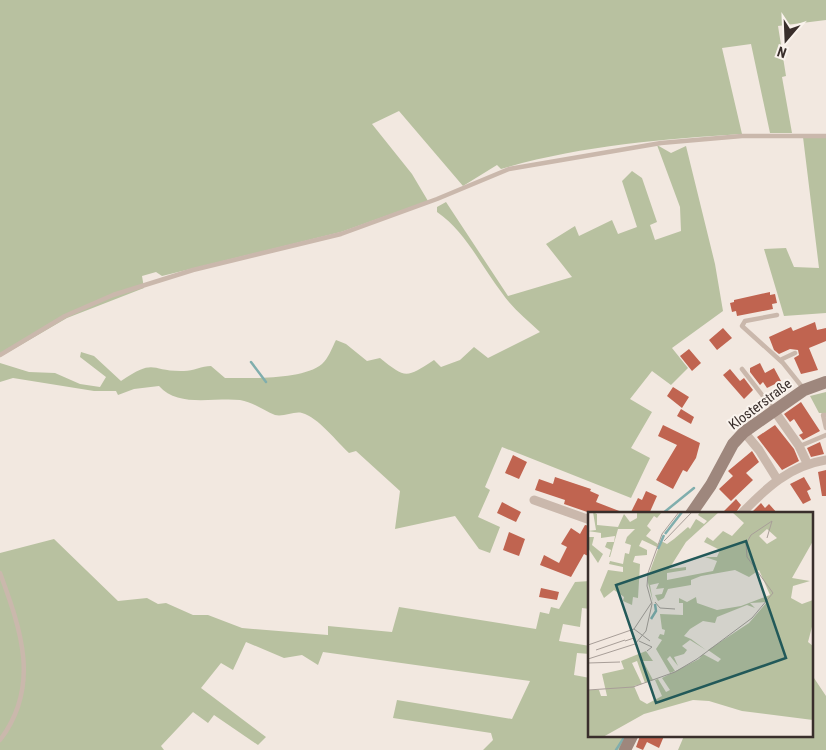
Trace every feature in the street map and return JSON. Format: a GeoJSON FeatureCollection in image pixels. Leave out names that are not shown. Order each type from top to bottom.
{"type":"FeatureCollection","features":[{"type":"Feature","properties":{"kind":"street","name":"Klosterstraße"},"geometry":{"type":"LineString","coordinates":[[692,512],[711,484],[732,444],[744,432],[773,409],[804,390],[826,382]]}},
{"type":"Feature","properties":{"kind":"street"},"geometry":{"type":"LineString","coordinates":[[773,409],[799,446],[807,463]]}},
{"type":"Feature","properties":{"kind":"street"},"geometry":{"type":"LineString","coordinates":[[744,432],[768,462],[777,479]]}},
{"type":"Feature","properties":{"kind":"street"},"geometry":{"type":"LineString","coordinates":[[744,512],[777,479],[807,463],[826,460]]}},
{"type":"Feature","properties":{"kind":"street"},"geometry":{"type":"LineString","coordinates":[[534,500],[588,519]]}},
{"type":"Feature","properties":{"kind":"street"},"geometry":{"type":"LineString","coordinates":[[625,750],[631,738]]}},
{"type":"Feature","properties":{"kind":"lane"},"geometry":{"type":"LineString","coordinates":[[0,355],[65,316],[113,295],[194,270],[342,234],[437,199],[509,169],[661,143],[742,136],[826,136]]}},
{"type":"Feature","properties":{"kind":"lane"},"geometry":{"type":"LineString","coordinates":[[777,316],[744,321],[742,326],[780,360],[794,375],[804,390]]}},
{"type":"Feature","properties":{"kind":"lane"},"geometry":{"type":"LineString","coordinates":[[780,360],[795,353]]}},
{"type":"Feature","properties":{"kind":"lane"},"geometry":{"type":"LineString","coordinates":[[742,369],[773,409]]}},
{"type":"Feature","properties":{"kind":"lane"},"geometry":{"type":"LineString","coordinates":[[826,415],[823,415],[826,428]]}},
{"type":"Feature","properties":{"kind":"lane"},"geometry":{"type":"LineString","coordinates":[[799,446],[826,435]]}},
{"type":"Feature","properties":{"kind":"lane"},"geometry":{"type":"LineString","coordinates":[[0,573],[19,626],[24,654],[24,680],[16,711],[0,740]]}},
{"type":"Feature","properties":{"kind":"green space"},"geometry":{"type":"Polygon","coordinates":[[[0,0],[826,0],[826,20],[778,26],[786,76],[782,77],[792,133],[770,133],[751,44],[722,48],[742,134],[681,138],[590,149],[501,169],[497,165],[463,186],[399,111],[372,124],[412,174],[428,201],[341,232],[162,276],[156,272],[142,276],[144,288],[67,318],[0,357],[0,0]]]}},
{"type":"Feature","properties":{"kind":"green space"},"geometry":{"type":"Polygon","coordinates":[[[803,137],[826,138],[826,313],[784,316],[764,249],[786,248],[794,267],[819,268],[803,137]]]}},
{"type":"Feature","properties":{"kind":"green space"},"geometry":{"type":"Polygon","coordinates":[[[657,145],[671,153],[686,146],[715,264],[723,311],[672,348],[688,368],[671,385],[652,371],[630,399],[652,412],[631,448],[650,458],[631,498],[502,447],[485,487],[490,490],[478,517],[500,527],[490,553],[479,549],[455,516],[395,529],[400,491],[356,451],[349,453],[321,425],[308,415],[296,413],[275,415],[240,400],[186,399],[167,393],[159,386],[134,389],[118,395],[116,391],[94,391],[13,378],[0,382],[0,363],[29,372],[55,373],[80,384],[100,387],[106,377],[80,357],[81,352],[94,356],[121,381],[141,369],[153,367],[184,371],[211,366],[225,378],[262,378],[302,373],[322,364],[336,340],[346,344],[367,361],[380,358],[395,370],[406,374],[434,360],[441,367],[460,360],[474,347],[488,358],[540,332],[506,298],[465,239],[437,212],[437,207],[446,202],[508,296],[572,277],[546,244],[575,226],[579,236],[612,220],[618,234],[637,227],[622,181],[632,171],[642,178],[657,222],[650,225],[655,240],[681,231],[680,207],[657,145]]]}},
{"type":"Feature","properties":{"kind":"green space"},"geometry":{"type":"Polygon","coordinates":[[[826,392],[826,413],[819,413],[810,396],[826,392]]]}},
{"type":"Feature","properties":{"kind":"green space"},"geometry":{"type":"Polygon","coordinates":[[[54,539],[118,601],[147,598],[158,604],[166,603],[193,615],[208,615],[242,628],[328,635],[328,626],[392,632],[399,607],[536,629],[540,612],[549,614],[551,607],[559,609],[575,582],[588,581],[588,609],[582,608],[580,627],[563,624],[559,641],[588,646],[588,654],[577,653],[574,675],[588,678],[588,738],[627,738],[621,750],[483,750],[493,740],[491,733],[393,718],[397,700],[512,719],[530,681],[323,652],[318,665],[302,655],[284,658],[246,642],[233,670],[221,663],[201,688],[266,737],[258,745],[214,715],[208,723],[193,712],[161,746],[164,750],[0,750],[0,553],[54,539]]]}},
{"type":"Feature","properties":{"kind":"green space"},"geometry":{"type":"Polygon","coordinates":[[[814,678],[826,696],[826,750],[678,750],[683,738],[814,738],[814,678]]]}},
{"type":"Feature","properties":{"kind":"building"},"geometry":{"type":"Polygon","coordinates":[[[770,292],[770,295],[775,294],[777,303],[772,304],[773,309],[737,316],[736,311],[732,312],[730,303],[734,302],[734,300],[770,292]]]}},
{"type":"Feature","properties":{"kind":"building"},"geometry":{"type":"Polygon","coordinates":[[[815,322],[817,330],[826,328],[826,341],[809,348],[818,370],[801,374],[794,358],[799,355],[798,350],[790,349],[779,354],[774,350],[769,337],[791,327],[793,331],[815,322]]]}},
{"type":"Feature","properties":{"kind":"building"},"geometry":{"type":"Polygon","coordinates":[[[723,328],[732,338],[717,350],[709,340],[723,328]]]}},
{"type":"Feature","properties":{"kind":"building"},"geometry":{"type":"Polygon","coordinates":[[[689,349],[701,363],[692,371],[680,356],[689,349]]]}},
{"type":"Feature","properties":{"kind":"building"},"geometry":{"type":"Polygon","coordinates":[[[760,363],[765,373],[774,368],[781,381],[767,388],[763,382],[760,385],[750,372],[750,368],[760,363]]]}},
{"type":"Feature","properties":{"kind":"building"},"geometry":{"type":"Polygon","coordinates":[[[730,369],[740,381],[744,378],[753,390],[744,399],[723,375],[730,369]]]}},
{"type":"Feature","properties":{"kind":"building"},"geometry":{"type":"Polygon","coordinates":[[[673,387],[689,397],[682,408],[667,396],[673,387]]]}},
{"type":"Feature","properties":{"kind":"building"},"geometry":{"type":"Polygon","coordinates":[[[801,402],[820,431],[803,440],[799,435],[803,433],[794,419],[790,422],[784,414],[801,402]]]}},
{"type":"Feature","properties":{"kind":"building"},"geometry":{"type":"Polygon","coordinates":[[[681,409],[694,417],[691,424],[677,416],[681,409]]]}},
{"type":"Feature","properties":{"kind":"building"},"geometry":{"type":"Polygon","coordinates":[[[663,425],[700,443],[696,458],[687,472],[683,470],[673,489],[656,480],[677,445],[658,436],[663,425]]]}},
{"type":"Feature","properties":{"kind":"building"},"geometry":{"type":"Polygon","coordinates":[[[775,425],[794,449],[799,461],[782,470],[757,437],[775,425]]]}},
{"type":"Feature","properties":{"kind":"building"},"geometry":{"type":"Polygon","coordinates":[[[820,442],[824,454],[811,457],[807,448],[820,442]]]}},
{"type":"Feature","properties":{"kind":"building"},"geometry":{"type":"Polygon","coordinates":[[[752,451],[759,462],[746,473],[753,480],[731,501],[719,489],[733,476],[728,471],[752,451]]]}},
{"type":"Feature","properties":{"kind":"building"},"geometry":{"type":"Polygon","coordinates":[[[513,455],[527,462],[519,479],[505,473],[513,455]]]}},
{"type":"Feature","properties":{"kind":"building"},"geometry":{"type":"Polygon","coordinates":[[[826,470],[826,496],[822,496],[818,472],[826,470]]]}},
{"type":"Feature","properties":{"kind":"building"},"geometry":{"type":"Polygon","coordinates":[[[555,477],[591,489],[590,491],[599,495],[596,502],[622,512],[588,512],[564,504],[565,500],[535,490],[539,479],[553,484],[555,477]]]}},
{"type":"Feature","properties":{"kind":"building"},"geometry":{"type":"Polygon","coordinates":[[[804,477],[811,489],[807,491],[811,500],[803,504],[790,484],[804,477]]]}},
{"type":"Feature","properties":{"kind":"building"},"geometry":{"type":"Polygon","coordinates":[[[646,491],[657,496],[650,512],[631,512],[638,498],[642,500],[646,491]]]}},
{"type":"Feature","properties":{"kind":"building"},"geometry":{"type":"Polygon","coordinates":[[[736,499],[741,505],[736,512],[723,512],[736,499]]]}},
{"type":"Feature","properties":{"kind":"building"},"geometry":{"type":"Polygon","coordinates":[[[502,502],[521,512],[516,522],[497,513],[502,502]]]}},
{"type":"Feature","properties":{"kind":"building"},"geometry":{"type":"Polygon","coordinates":[[[761,503],[765,508],[769,504],[776,512],[752,512],[761,503]]]}},
{"type":"Feature","properties":{"kind":"building"},"geometry":{"type":"Polygon","coordinates":[[[585,525],[588,526],[588,556],[584,554],[571,577],[540,565],[544,555],[559,563],[567,547],[561,544],[571,528],[580,534],[585,525]]]}},
{"type":"Feature","properties":{"kind":"building"},"geometry":{"type":"Polygon","coordinates":[[[509,532],[525,539],[519,556],[503,550],[509,532]]]}},
{"type":"Feature","properties":{"kind":"building"},"geometry":{"type":"Polygon","coordinates":[[[541,588],[559,592],[557,600],[539,597],[541,588]]]}},
{"type":"Feature","properties":{"kind":"building"},"geometry":{"type":"Polygon","coordinates":[[[639,738],[663,738],[659,748],[647,742],[643,750],[636,747],[639,738]]]}},
{"type":"Feature","properties":{"kind":"waterway"},"geometry":{"type":"LineString","coordinates":[[251,362],[266,382]]}},
{"type":"Feature","properties":{"kind":"waterway"},"geometry":{"type":"LineString","coordinates":[[664,512],[694,488]]}},
{"type":"Feature","properties":{"kind":"waterway"},"geometry":{"type":"LineString","coordinates":[[616,750],[624,738]]}}]}
